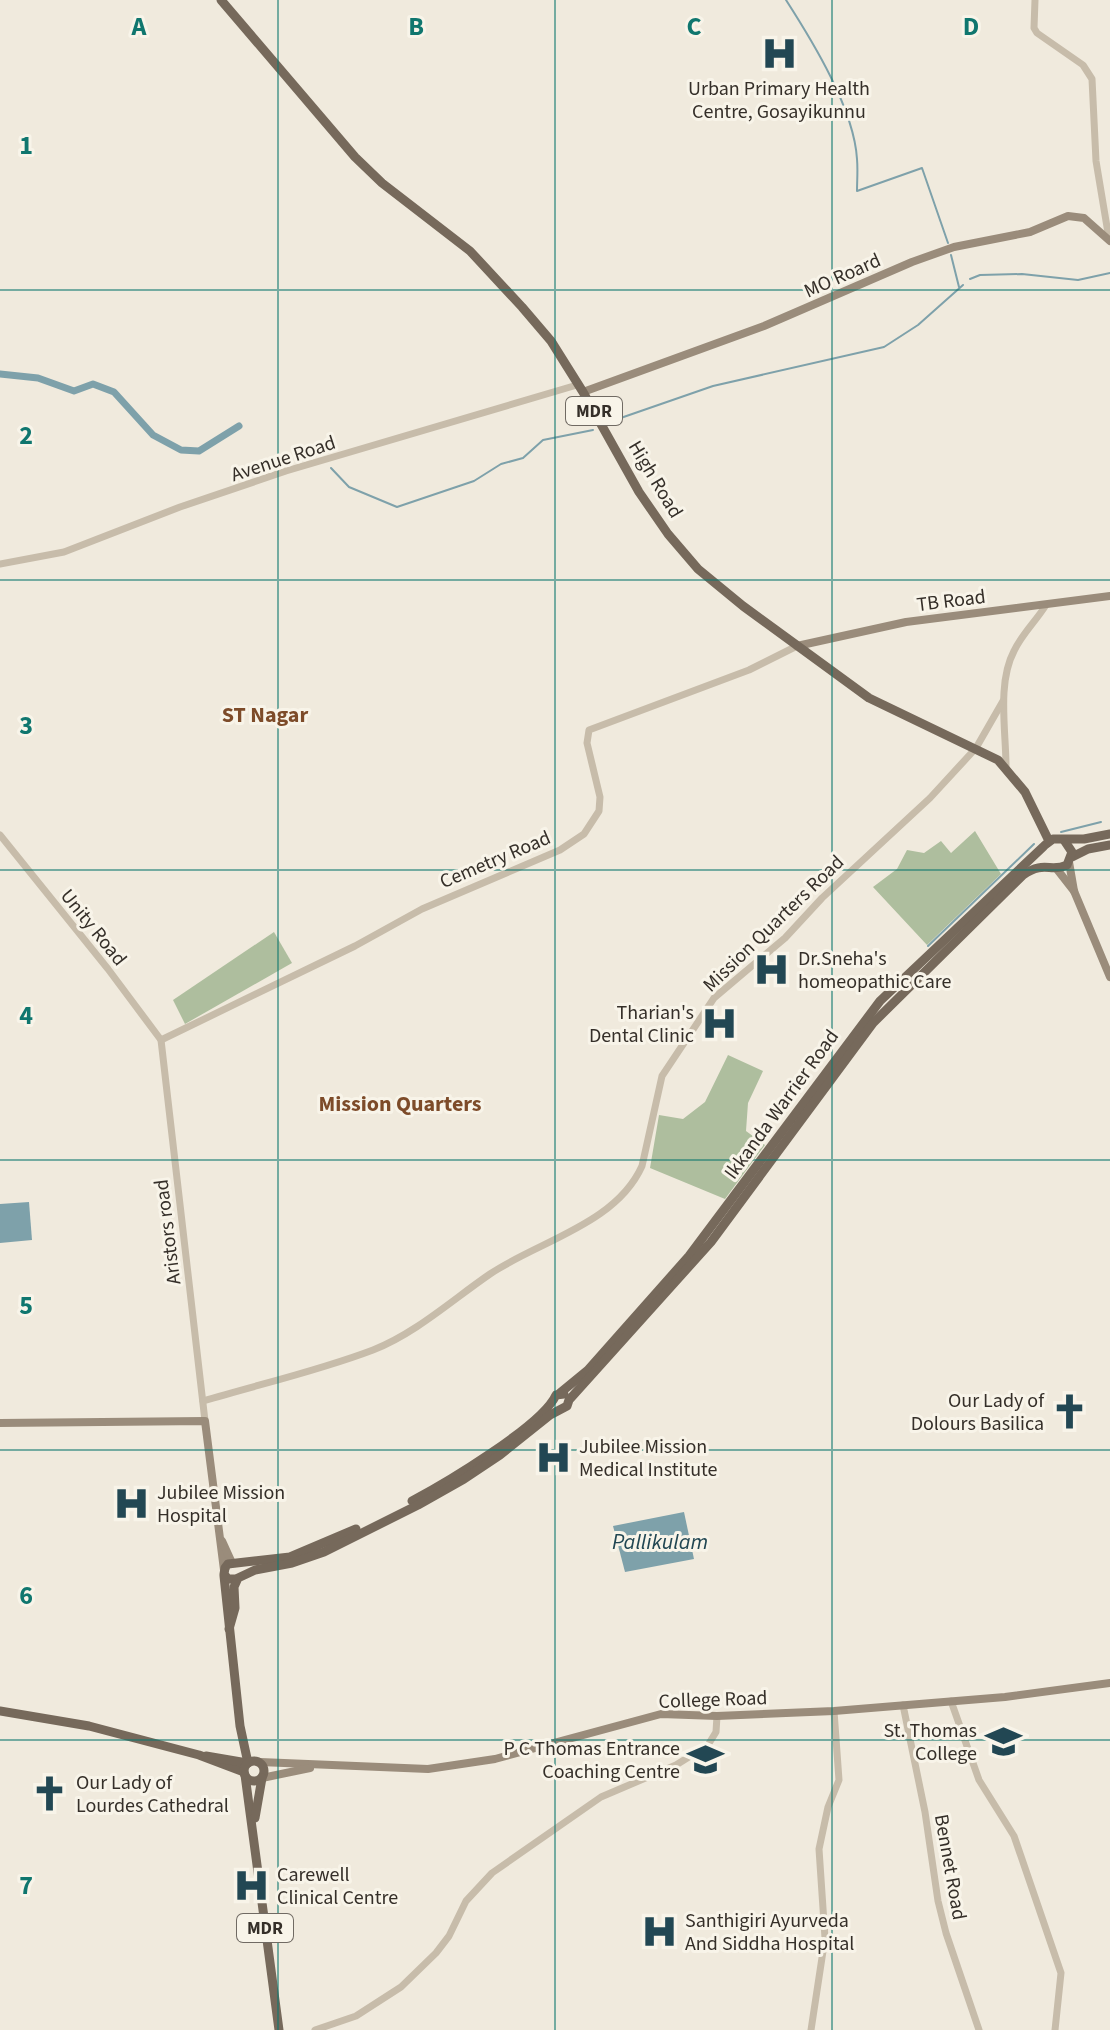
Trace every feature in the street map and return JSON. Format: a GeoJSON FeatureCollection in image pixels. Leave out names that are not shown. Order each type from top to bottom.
{"type":"FeatureCollection","features":[{"type":"Feature","properties":{"kind":"main road","name":"High Road"},"geometry":{"type":"LineString","coordinates":[[221,0],[355,157],[382,183],[470,251],[551,341],[639,492],[675,543],[698,569],[797,646],[881,705],[976,748],[1006,767],[1025,792],[1046,844]]}},
{"type":"Feature","properties":{"kind":"main road","name":"MO Roard"},"geometry":{"type":"LineString","coordinates":[[580,388],[764,326],[954,247],[1030,232],[1068,216],[1084,218],[1110,240]]}},
{"type":"Feature","properties":{"kind":"main road","name":"TB Road"},"geometry":{"type":"LineString","coordinates":[[797,646],[872,627],[1110,596]]}},
{"type":"Feature","properties":{"kind":"main road"},"geometry":{"type":"LineString","coordinates":[[1074,891],[1042,855],[1046,844],[1110,834]]}},
{"type":"Feature","properties":{"kind":"main road"},"geometry":{"type":"LineString","coordinates":[[1064,840],[1071,847],[1074,891],[1110,977]]}},
{"type":"Feature","properties":{"kind":"main road","name":"Ikkanda Warrier Road"},"geometry":{"type":"LineString","coordinates":[[228,1568],[290,1557],[359,1528],[459,1474],[561,1401],[689,1256],[880,1001],[1046,844]]}},
{"type":"Feature","properties":{"kind":"main road"},"geometry":{"type":"LineString","coordinates":[[1052,867],[1088,849],[1110,845]]}},
{"type":"Feature","properties":{"kind":"main road","name":"Ikkanda Warrier Road"},"geometry":{"type":"LineString","coordinates":[[237,1578],[255,1570],[292,1563],[324,1552],[418,1505],[488,1463],[561,1401],[711,1242],[873,1023],[1023,875],[1033,868],[1052,867]]}},
{"type":"Feature","properties":{"kind":"main road"},"geometry":{"type":"LineString","coordinates":[[0,1423],[205,1421],[219,1533],[230,1580],[237,1578]]}},
{"type":"Feature","properties":{"kind":"main road"},"geometry":{"type":"LineString","coordinates":[[228,1568],[240,1568],[229,1629]]}},
{"type":"Feature","properties":{"kind":"main road"},"geometry":{"type":"LineString","coordinates":[[228,1568],[229,1629],[238,1702],[253,1781],[322,1765]]}},
{"type":"Feature","properties":{"kind":"main road","name":"College Road"},"geometry":{"type":"LineString","coordinates":[[322,1765],[428,1769],[464,1765],[545,1747],[661,1714],[717,1716],[834,1711],[1110,1683]]}},
{"type":"Feature","properties":{"kind":"main road"},"geometry":{"type":"LineString","coordinates":[[0,1711],[89,1726],[265,1771],[253,1825]]}},
{"type":"Feature","properties":{"kind":"main road"},"geometry":{"type":"LineString","coordinates":[[250,1766],[322,1765]]}},
{"type":"Feature","properties":{"kind":"main road"},"geometry":{"type":"LineString","coordinates":[[250,1766],[253,1825]]}},
{"type":"Feature","properties":{"kind":"main road","name":"MDR"},"geometry":{"type":"LineString","coordinates":[[253,1825],[257,1877],[279,2030]]}},
{"type":"Feature","properties":{"kind":"street"},"geometry":{"type":"LineString","coordinates":[[1035,0],[1034,28],[1037,33],[1083,65],[1092,79],[1096,161],[1110,240]]}},
{"type":"Feature","properties":{"kind":"street","name":"Avenue Road"},"geometry":{"type":"LineString","coordinates":[[0,564],[64,552],[180,507],[286,471],[580,388]]}},
{"type":"Feature","properties":{"kind":"street"},"geometry":{"type":"LineString","coordinates":[[1006,767],[1007,731],[1003,701],[1006,672],[1014,651],[1046,605]]}},
{"type":"Feature","properties":{"kind":"street","name":"Cemetry Road"},"geometry":{"type":"LineString","coordinates":[[161,1040],[355,946],[422,909],[560,850],[584,834],[599,811],[597,779],[587,743],[589,730],[749,670],[797,646]]}},
{"type":"Feature","properties":{"kind":"street","name":"Mission Quarters Road"},"geometry":{"type":"LineString","coordinates":[[203,1401],[375,1349],[404,1335],[493,1272],[590,1219],[626,1189],[638,1177],[642,1166],[662,1076],[714,998],[785,938],[822,898],[930,798],[976,748],[1003,701]]}},
{"type":"Feature","properties":{"kind":"street","name":"Unity Road"},"geometry":{"type":"LineString","coordinates":[[0,835],[161,1040]]}},
{"type":"Feature","properties":{"kind":"street","name":"Aristors road"},"geometry":{"type":"LineString","coordinates":[[161,1040],[205,1421]]}},
{"type":"Feature","properties":{"kind":"street"},"geometry":{"type":"LineString","coordinates":[[951,1701],[979,1780],[1014,1836],[1061,1973],[1055,2030]]}},
{"type":"Feature","properties":{"kind":"street","name":"Bennet Road"},"geometry":{"type":"LineString","coordinates":[[903,1705],[925,1812],[938,1901],[979,2030]]}},
{"type":"Feature","properties":{"kind":"street"},"geometry":{"type":"LineString","coordinates":[[811,2030],[825,1938],[819,1849],[828,1807],[839,1780],[834,1711]]}},
{"type":"Feature","properties":{"kind":"street"},"geometry":{"type":"LineString","coordinates":[[315,2030],[356,2016],[401,1987],[436,1953],[449,1936],[466,1901],[492,1873],[601,1797],[676,1765],[708,1745],[716,1732],[717,1716]]}},
{"type":"Feature","properties":{"kind":"green space"},"geometry":{"type":"Polygon","coordinates":[[[975,831],[1001,874],[927,945],[873,887],[897,869],[907,850],[924,853],[941,841],[951,853],[975,831]]]}},
{"type":"Feature","properties":{"kind":"green space"},"geometry":{"type":"Polygon","coordinates":[[[274,932],[292,963],[185,1024],[173,1000],[274,932]]]}},
{"type":"Feature","properties":{"kind":"green space"},"geometry":{"type":"Polygon","coordinates":[[[728,1055],[763,1071],[748,1103],[746,1131],[765,1145],[725,1199],[650,1168],[659,1115],[683,1119],[705,1102],[728,1055]]]}},
{"type":"Feature","properties":{"kind":"water"},"geometry":{"type":"Polygon","coordinates":[[[29,1202],[32,1240],[0,1243],[0,1204],[29,1202]]]}},
{"type":"Feature","properties":{"kind":"water","name":"Pallikulam"},"geometry":{"type":"Polygon","coordinates":[[[684,1512],[694,1559],[625,1572],[613,1526],[684,1512]]]}},
{"type":"Feature","properties":{"kind":"waterway"},"geometry":{"type":"LineString","coordinates":[[786,0],[820,56],[848,119],[857,159],[857,191],[922,168],[948,243]]}},
{"type":"Feature","properties":{"kind":"waterway"},"geometry":{"type":"LineString","coordinates":[[951,255],[959,287]]}},
{"type":"Feature","properties":{"kind":"waterway"},"geometry":{"type":"LineString","coordinates":[[970,279],[980,275],[1022,274],[1078,280],[1110,273]]}},
{"type":"Feature","properties":{"kind":"waterway"},"geometry":{"type":"LineString","coordinates":[[612,421],[713,386],[884,347],[918,325],[963,285]]}},
{"type":"Feature","properties":{"kind":"waterway"},"geometry":{"type":"LineString","coordinates":[[0,374],[38,378],[74,391],[93,384],[114,392],[153,435],[181,450],[199,451],[239,426]]}},
{"type":"Feature","properties":{"kind":"waterway"},"geometry":{"type":"LineString","coordinates":[[331,468],[349,487],[397,507],[474,481],[501,464],[523,458],[543,440],[593,430]]}},
{"type":"Feature","properties":{"kind":"waterway"},"geometry":{"type":"LineString","coordinates":[[1061,832],[1101,822]]}},
{"type":"Feature","properties":{"kind":"waterway"},"geometry":{"type":"LineString","coordinates":[[928,946],[1034,844]]}},
{"type":"Feature","properties":{"kind":"place","name":"Urban Primary Health Centre, Gosayikunnu"},"geometry":{"type":"Point","coordinates":[779,53]}},
{"type":"Feature","properties":{"kind":"place","name":"Dr.Sneha's homeopathic Care"},"geometry":{"type":"Point","coordinates":[772,970]}},
{"type":"Feature","properties":{"kind":"place","name":"Tharian's Dental Clinic"},"geometry":{"type":"Point","coordinates":[720,1024]}},
{"type":"Feature","properties":{"kind":"place","name":"Our Lady of Dolours Basilica"},"geometry":{"type":"Point","coordinates":[1070,1412]}},
{"type":"Feature","properties":{"kind":"place","name":"Jubilee Mission Medical Institute"},"geometry":{"type":"Point","coordinates":[553,1458]}},
{"type":"Feature","properties":{"kind":"place","name":"Jubilee Mission Hospital"},"geometry":{"type":"Point","coordinates":[131,1504]}},
{"type":"Feature","properties":{"kind":"place","name":"St. Thomas College"},"geometry":{"type":"Point","coordinates":[1003,1741]}},
{"type":"Feature","properties":{"kind":"place","name":"P C Thomas Entrance Coaching Centre"},"geometry":{"type":"Point","coordinates":[706,1759]}},
{"type":"Feature","properties":{"kind":"place","name":"Our Lady of Lourdes Cathedral"},"geometry":{"type":"Point","coordinates":[50,1793]}},
{"type":"Feature","properties":{"kind":"place","name":"Carewell Clinical Centre"},"geometry":{"type":"Point","coordinates":[251,1885]}},
{"type":"Feature","properties":{"kind":"place","name":"Santhigiri Ayurveda And Siddha Hospital"},"geometry":{"type":"Point","coordinates":[659,1931]}},
{"type":"Feature","properties":{"kind":"district","name":"ST Nagar"},"geometry":{"type":"Point","coordinates":[265,714]}},
{"type":"Feature","properties":{"kind":"district","name":"Mission Quarters"},"geometry":{"type":"Point","coordinates":[400,1103]}}]}
